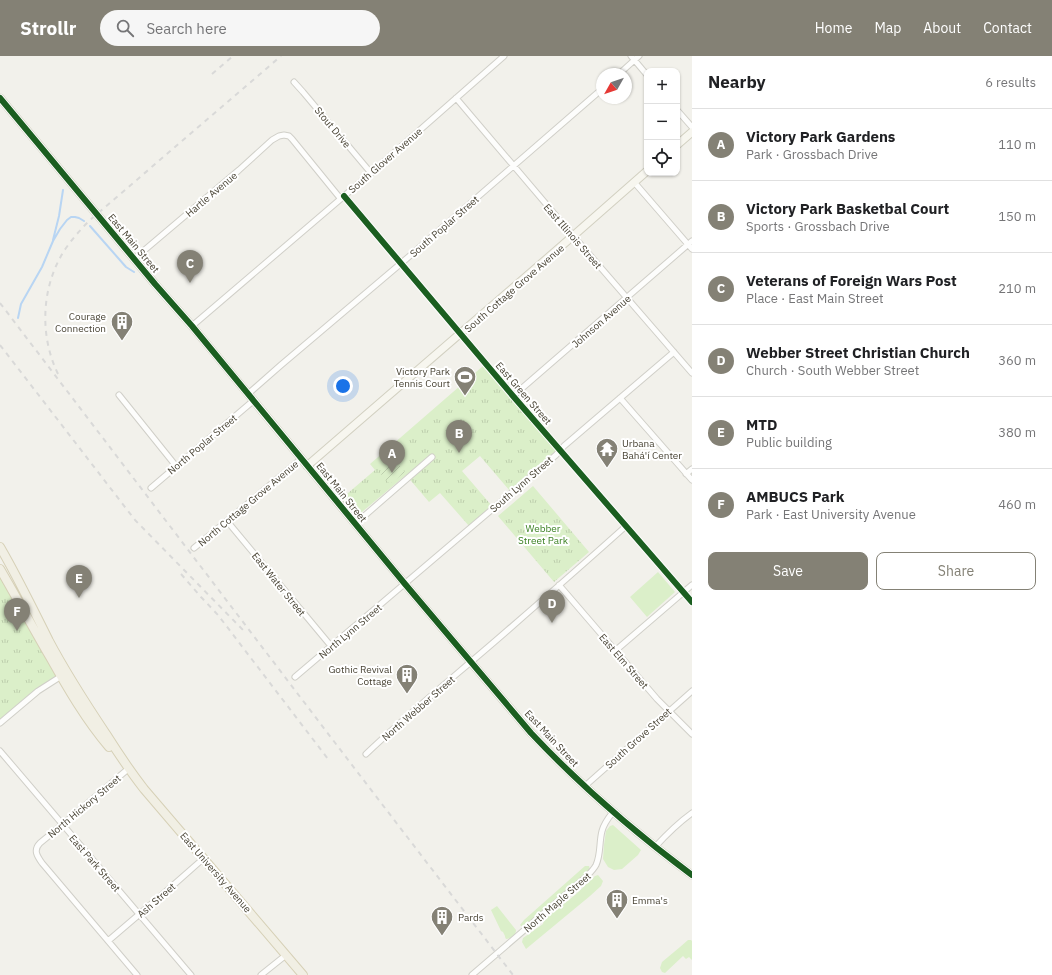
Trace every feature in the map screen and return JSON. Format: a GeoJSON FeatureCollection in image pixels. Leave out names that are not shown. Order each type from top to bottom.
{"type":"FeatureCollection","features":[{"type":"Feature","properties":{"kind":"main road","name":"East Main Street"},"geometry":{"type":"LineString","coordinates":[[0,98],[175,308],[192,326],[405,584],[536,738],[600,801],[655,847],[692,875]]}},
{"type":"Feature","properties":{"kind":"main road"},"geometry":{"type":"LineString","coordinates":[[680,142],[692,132]]}},
{"type":"Feature","properties":{"kind":"main road","name":"South Cottage Grove Avenue"},"geometry":{"type":"LineString","coordinates":[[307,466],[644,174]]}},
{"type":"Feature","properties":{"kind":"main road","name":"East University Avenue"},"geometry":{"type":"LineString","coordinates":[[0,547],[50,641],[64,675]]}},
{"type":"Feature","properties":{"kind":"main road","name":"East University Avenue"},"geometry":{"type":"LineString","coordinates":[[0,569],[64,675],[128,769],[303,975]]}},
{"type":"Feature","properties":{"kind":"street","name":"South Glover Avenue"},"geometry":{"type":"LineString","coordinates":[[192,326],[504,56]]}},
{"type":"Feature","properties":{"kind":"street"},"geometry":{"type":"LineString","coordinates":[[624,68],[632,58],[639,56]]}},
{"type":"Feature","properties":{"kind":"street"},"geometry":{"type":"LineString","coordinates":[[632,58],[644,72]]}},
{"type":"Feature","properties":{"kind":"street","name":"Stout Drive"},"geometry":{"type":"LineString","coordinates":[[294,82],[371,172]]}},
{"type":"Feature","properties":{"kind":"street","name":"South Poplar Street"},"geometry":{"type":"LineString","coordinates":[[248,394],[596,94]]}},
{"type":"Feature","properties":{"kind":"street","name":"East Illinois Street"},"geometry":{"type":"LineString","coordinates":[[456,98],[692,373]]}},
{"type":"Feature","properties":{"kind":"street"},"geometry":{"type":"LineString","coordinates":[[680,114],[692,128]]}},
{"type":"Feature","properties":{"kind":"street","name":"Hartle Avenue"},"geometry":{"type":"LineString","coordinates":[[134,259],[272,140],[284,134],[289,136]]}},
{"type":"Feature","properties":{"kind":"street","name":"East Green Street"},"geometry":{"type":"LineString","coordinates":[[289,136],[401,263],[560,451],[692,602]]}},
{"type":"Feature","properties":{"kind":"street"},"geometry":{"type":"LineString","coordinates":[[634,182],[690,243],[692,249]]}},
{"type":"Feature","properties":{"kind":"street","name":"Johnson Avenue"},"geometry":{"type":"LineString","coordinates":[[513,396],[690,243]]}},
{"type":"Feature","properties":{"kind":"street","name":"South Lynn Street"},"geometry":{"type":"LineString","coordinates":[[405,584],[674,352]]}},
{"type":"Feature","properties":{"kind":"street"},"geometry":{"type":"LineString","coordinates":[[119,395],[176,466]]}},
{"type":"Feature","properties":{"kind":"street"},"geometry":{"type":"LineString","coordinates":[[620,398],[692,480]]}},
{"type":"Feature","properties":{"kind":"street","name":"North Poplar Street"},"geometry":{"type":"LineString","coordinates":[[151,488],[253,401]]}},
{"type":"Feature","properties":{"kind":"street"},"geometry":{"type":"LineString","coordinates":[[355,524],[432,457]]}},
{"type":"Feature","properties":{"kind":"street","name":"North Cottage Grove Avenue"},"geometry":{"type":"LineString","coordinates":[[194,548],[301,459]]}},
{"type":"Feature","properties":{"kind":"street"},"geometry":{"type":"LineString","coordinates":[[686,474],[692,469]]}},
{"type":"Feature","properties":{"kind":"street","name":"East Water Street"},"geometry":{"type":"LineString","coordinates":[[227,521],[331,646]]}},
{"type":"Feature","properties":{"kind":"street","name":"North Webber Street"},"geometry":{"type":"LineString","coordinates":[[366,754],[396,726],[559,586],[626,526]]}},
{"type":"Feature","properties":{"kind":"street","name":"North Lynn Street"},"geometry":{"type":"LineString","coordinates":[[295,677],[405,584]]}},
{"type":"Feature","properties":{"kind":"street"},"geometry":{"type":"LineString","coordinates":[[615,651],[692,585]]}},
{"type":"Feature","properties":{"kind":"street","name":"East Elm Street"},"geometry":{"type":"LineString","coordinates":[[559,586],[657,699],[692,734]]}},
{"type":"Feature","properties":{"kind":"street"},"geometry":{"type":"LineString","coordinates":[[0,723],[38,691],[64,675]]}},
{"type":"Feature","properties":{"kind":"street","name":"South Grove Street"},"geometry":{"type":"LineString","coordinates":[[585,786],[692,691]]}},
{"type":"Feature","properties":{"kind":"street","name":"East Park Street"},"geometry":{"type":"LineString","coordinates":[[0,751],[191,975]]}},
{"type":"Feature","properties":{"kind":"street","name":"North Hickory Street"},"geometry":{"type":"LineString","coordinates":[[108,941],[38,857],[36,848],[128,769]]}},
{"type":"Feature","properties":{"kind":"street","name":"North Maple Street"},"geometry":{"type":"LineString","coordinates":[[472,975],[586,877],[597,864],[604,824],[613,812]]}},
{"type":"Feature","properties":{"kind":"street"},"geometry":{"type":"LineString","coordinates":[[655,847],[692,813]]}},
{"type":"Feature","properties":{"kind":"street","name":"Ash Street"},"geometry":{"type":"LineString","coordinates":[[108,941],[204,858]]}},
{"type":"Feature","properties":{"kind":"street"},"geometry":{"type":"LineString","coordinates":[[108,941],[137,975]]}},
{"type":"Feature","properties":{"kind":"street"},"geometry":{"type":"LineString","coordinates":[[261,975],[286,955]]}},
{"type":"Feature","properties":{"kind":"green space"},"geometry":{"type":"Polygon","coordinates":[[[483,366],[556,451],[510,491],[480,456],[462,471],[492,506],[469,526],[440,493],[429,502],[406,475],[356,517],[341,499],[375,470],[370,464],[483,366]]]}},
{"type":"Feature","properties":{"kind":"green space"},"geometry":{"type":"Polygon","coordinates":[[[395,460],[405,472],[390,484],[380,473],[395,460]]]}},
{"type":"Feature","properties":{"kind":"green space","name":"Webber Street Park"},"geometry":{"type":"Polygon","coordinates":[[[533,486],[589,552],[554,582],[498,516],[533,486]]]}},
{"type":"Feature","properties":{"kind":"green space"},"geometry":{"type":"Polygon","coordinates":[[[0,569],[61,677],[0,723],[0,569]]]}},
{"type":"Feature","properties":{"kind":"green space"},"geometry":{"type":"Polygon","coordinates":[[[658,572],[675,592],[647,617],[630,597],[658,572]]]}},
{"type":"Feature","properties":{"kind":"green space"},"geometry":{"type":"Polygon","coordinates":[[[613,825],[641,850],[638,855],[622,869],[614,870],[608,867],[603,859],[606,831],[613,825]]]}},
{"type":"Feature","properties":{"kind":"green space"},"geometry":{"type":"Polygon","coordinates":[[[585,866],[589,866],[590,870],[526,926],[522,927],[520,925],[524,920],[585,866]]]}},
{"type":"Feature","properties":{"kind":"green space"},"geometry":{"type":"Polygon","coordinates":[[[598,875],[603,881],[601,886],[526,949],[522,942],[523,938],[543,924],[544,920],[598,875]]]}},
{"type":"Feature","properties":{"kind":"green space"},"geometry":{"type":"Polygon","coordinates":[[[497,906],[516,930],[514,935],[506,939],[491,910],[497,906]]]}},
{"type":"Feature","properties":{"kind":"green space"},"geometry":{"type":"Polygon","coordinates":[[[688,940],[692,941],[692,960],[689,957],[686,959],[683,956],[665,973],[662,972],[660,968],[662,962],[688,940]]]}},
{"type":"Feature","properties":{"kind":"waterway"},"geometry":{"type":"LineString","coordinates":[[53,240],[63,190]]}},
{"type":"Feature","properties":{"kind":"waterway"},"geometry":{"type":"LineString","coordinates":[[18,318],[21,304],[42,267],[60,229],[71,217],[79,218],[84,221]]}},
{"type":"Feature","properties":{"kind":"waterway"},"geometry":{"type":"LineString","coordinates":[[90,226],[126,267],[134,272]]}},
{"type":"Feature","properties":{"kind":"railway"},"geometry":{"type":"LineString","coordinates":[[212,74],[233,56]]}},
{"type":"Feature","properties":{"kind":"railway"},"geometry":{"type":"LineString","coordinates":[[58,374],[48,343],[46,327],[47,294],[58,262],[66,248],[90,220],[281,56]]}},
{"type":"Feature","properties":{"kind":"railway"},"geometry":{"type":"LineString","coordinates":[[0,303],[513,975]]}},
{"type":"Feature","properties":{"kind":"railway"},"geometry":{"type":"LineString","coordinates":[[0,345],[135,520],[244,631]]}},
{"type":"Feature","properties":{"kind":"railway"},"geometry":{"type":"LineString","coordinates":[[181,574],[218,615],[328,759]]}},
{"type":"Feature","properties":{"kind":"cycle path"},"geometry":{"type":"LineString","coordinates":[[0,98],[531,733],[608,807],[649,842],[692,875]]}},
{"type":"Feature","properties":{"kind":"cycle path"},"geometry":{"type":"LineString","coordinates":[[344,196],[513,396],[692,602]]}},
{"type":"Feature","properties":{"kind":"place","name":"Veterans of Foreign Wars Post"},"geometry":{"type":"Point","coordinates":[190,283]}},
{"type":"Feature","properties":{"kind":"place","name":"Courage Connection"},"geometry":{"type":"Point","coordinates":[122,342]}},
{"type":"Feature","properties":{"kind":"place","name":"Victory Park Tennis Court"},"geometry":{"type":"Point","coordinates":[465,396]}},
{"type":"Feature","properties":{"kind":"place","name":"Victory Park Basketbal Court"},"geometry":{"type":"Point","coordinates":[459,453]}},
{"type":"Feature","properties":{"kind":"place","name":"Urbana Bahá'í Center"},"geometry":{"type":"Point","coordinates":[607,468]}},
{"type":"Feature","properties":{"kind":"place","name":"Victory Park Gardens"},"geometry":{"type":"Point","coordinates":[392,473]}},
{"type":"Feature","properties":{"kind":"place","name":"MTD"},"geometry":{"type":"Point","coordinates":[79,598]}},
{"type":"Feature","properties":{"kind":"place","name":"Webber Street Christian Church"},"geometry":{"type":"Point","coordinates":[552,623]}},
{"type":"Feature","properties":{"kind":"place","name":"AMBUCS Park"},"geometry":{"type":"Point","coordinates":[17,631]}},
{"type":"Feature","properties":{"kind":"place","name":"Gothic Revival Cottage"},"geometry":{"type":"Point","coordinates":[407,694]}},
{"type":"Feature","properties":{"kind":"place","name":"Emma's"},"geometry":{"type":"Point","coordinates":[617,920]}},
{"type":"Feature","properties":{"kind":"place","name":"Pards"},"geometry":{"type":"Point","coordinates":[442,936]}}]}
